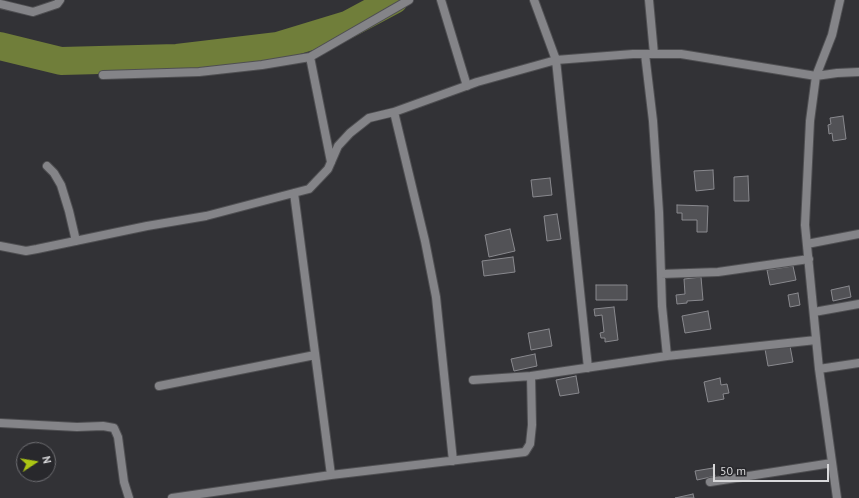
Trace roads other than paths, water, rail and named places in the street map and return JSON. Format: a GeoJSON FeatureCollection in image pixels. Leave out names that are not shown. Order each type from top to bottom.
{"type":"FeatureCollection","features":[{"type":"Feature","properties":{"kind":"street"},"geometry":{"type":"LineString","coordinates":[[0,4],[33,12],[57,4],[60,0]]}},
{"type":"Feature","properties":{"kind":"street"},"geometry":{"type":"LineString","coordinates":[[103,75],[199,72],[262,65],[310,57],[409,0]]}},
{"type":"Feature","properties":{"kind":"street"},"geometry":{"type":"LineString","coordinates":[[441,0],[467,86]]}},
{"type":"Feature","properties":{"kind":"street"},"geometry":{"type":"LineString","coordinates":[[534,0],[556,60],[588,368]]}},
{"type":"Feature","properties":{"kind":"street"},"geometry":{"type":"LineString","coordinates":[[649,0],[654,54]]}},
{"type":"Feature","properties":{"kind":"street"},"geometry":{"type":"LineString","coordinates":[[837,498],[819,369],[805,225],[810,121],[816,76],[832,35],[840,0]]}},
{"type":"Feature","properties":{"kind":"street"},"geometry":{"type":"LineString","coordinates":[[645,54],[653,121],[659,212],[662,306],[667,356]]}},
{"type":"Feature","properties":{"kind":"street"},"geometry":{"type":"LineString","coordinates":[[0,246],[26,251],[206,216],[309,189],[328,169],[338,146],[350,133],[369,118],[394,112],[467,86],[556,60],[645,54],[681,54],[816,76],[859,72]]}},
{"type":"Feature","properties":{"kind":"street"},"geometry":{"type":"LineString","coordinates":[[310,57],[331,162]]}},
{"type":"Feature","properties":{"kind":"street"},"geometry":{"type":"LineString","coordinates":[[394,112],[425,241],[436,297],[453,461]]}},
{"type":"Feature","properties":{"kind":"street"},"geometry":{"type":"LineString","coordinates":[[47,166],[58,178],[63,190],[76,241]]}},
{"type":"Feature","properties":{"kind":"street"},"geometry":{"type":"LineString","coordinates":[[294,193],[331,475]]}},
{"type":"Feature","properties":{"kind":"street"},"geometry":{"type":"LineString","coordinates":[[807,244],[859,234]]}},
{"type":"Feature","properties":{"kind":"street"},"geometry":{"type":"LineString","coordinates":[[661,274],[718,272],[809,259]]}},
{"type":"Feature","properties":{"kind":"street"},"geometry":{"type":"LineString","coordinates":[[814,312],[859,304]]}},
{"type":"Feature","properties":{"kind":"street"},"geometry":{"type":"LineString","coordinates":[[473,380],[531,376],[667,356],[816,340]]}},
{"type":"Feature","properties":{"kind":"street"},"geometry":{"type":"LineString","coordinates":[[159,386],[315,355]]}},
{"type":"Feature","properties":{"kind":"street"},"geometry":{"type":"LineString","coordinates":[[819,369],[859,363]]}},
{"type":"Feature","properties":{"kind":"street"},"geometry":{"type":"LineString","coordinates":[[172,498],[331,475],[525,452],[530,444],[532,425],[531,376]]}},
{"type":"Feature","properties":{"kind":"street"},"geometry":{"type":"LineString","coordinates":[[0,424],[77,427],[103,426],[114,428],[118,437],[124,482],[129,498]]}},
{"type":"Feature","properties":{"kind":"street"},"geometry":{"type":"LineString","coordinates":[[710,482],[832,463]]}},
{"type":"Feature","properties":{"kind":"waterway"},"geometry":{"type":"LineString","coordinates":[[0,46],[61,61],[177,58],[278,46],[347,25],[394,0]]}}]}
